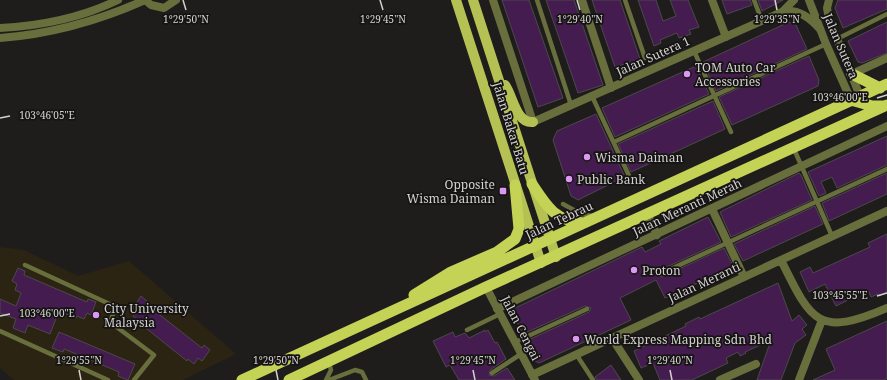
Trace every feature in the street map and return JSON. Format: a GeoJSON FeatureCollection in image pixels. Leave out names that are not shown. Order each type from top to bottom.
{"type":"FeatureCollection","features":[{"type":"Feature","properties":{"kind":"highway"},"geometry":{"type":"LineString","coordinates":[[852,74],[884,86]]}},
{"type":"Feature","properties":{"kind":"highway","name":"Jalan Tebrau"},"geometry":{"type":"LineString","coordinates":[[242,380],[857,100],[884,86]]}},
{"type":"Feature","properties":{"kind":"highway"},"geometry":{"type":"LineString","coordinates":[[848,123],[855,116],[857,100],[876,107],[887,106]]}},
{"type":"Feature","properties":{"kind":"highway"},"geometry":{"type":"LineString","coordinates":[[289,380],[486,287],[887,106]]}},
{"type":"Feature","properties":{"kind":"highway"},"geometry":{"type":"LineString","coordinates":[[532,184],[555,214],[568,221],[586,223]]}},
{"type":"Feature","properties":{"kind":"highway"},"geometry":{"type":"LineString","coordinates":[[393,311],[439,279],[498,252],[515,239],[519,229],[515,185]]}},
{"type":"Feature","properties":{"kind":"main road","name":"Jalan Bakar Batu"},"geometry":{"type":"LineString","coordinates":[[456,0],[541,263]]}},
{"type":"Feature","properties":{"kind":"main road","name":"Jalan Bakar Batu"},"geometry":{"type":"LineString","coordinates":[[472,0],[556,256]]}},
{"type":"Feature","properties":{"kind":"main road"},"geometry":{"type":"LineString","coordinates":[[499,80],[508,89],[520,116],[524,120],[533,122]]}},
{"type":"Feature","properties":{"kind":"street"},"geometry":{"type":"LineString","coordinates":[[0,28],[27,27],[67,19],[118,0]]}},
{"type":"Feature","properties":{"kind":"street"},"geometry":{"type":"LineString","coordinates":[[0,38],[56,31],[87,23],[145,0],[157,7],[164,8],[176,0]]}},
{"type":"Feature","properties":{"kind":"street"},"geometry":{"type":"LineString","coordinates":[[493,0],[533,122]]}},
{"type":"Feature","properties":{"kind":"street"},"geometry":{"type":"LineString","coordinates":[[582,0],[611,88]]}},
{"type":"Feature","properties":{"kind":"street"},"geometry":{"type":"LineString","coordinates":[[712,0],[726,37]]}},
{"type":"Feature","properties":{"kind":"street","name":"Jalan Sutera 1"},"geometry":{"type":"LineString","coordinates":[[533,122],[782,12],[794,0]]}},
{"type":"Feature","properties":{"kind":"street","name":"Jalan Sutera"},"geometry":{"type":"LineString","coordinates":[[809,0],[826,44],[857,100]]}},
{"type":"Feature","properties":{"kind":"street","name":"Jalan Sutera"},"geometry":{"type":"LineString","coordinates":[[829,0],[827,8],[828,16],[852,74],[857,100]]}},
{"type":"Feature","properties":{"kind":"street"},"geometry":{"type":"LineString","coordinates":[[782,12],[794,11],[801,14],[814,22],[820,30]]}},
{"type":"Feature","properties":{"kind":"street"},"geometry":{"type":"LineString","coordinates":[[852,74],[887,58]]}},
{"type":"Feature","properties":{"kind":"street","name":"Jalan Meranti Merah"},"geometry":{"type":"LineString","coordinates":[[498,312],[887,126]]}},
{"type":"Feature","properties":{"kind":"street"},"geometry":{"type":"LineString","coordinates":[[712,209],[744,277]]}},
{"type":"Feature","properties":{"kind":"street","name":"Jalan Meranti"},"geometry":{"type":"LineString","coordinates":[[533,377],[576,354],[887,211]]}},
{"type":"Feature","properties":{"kind":"street"},"geometry":{"type":"LineString","coordinates":[[648,215],[657,235]]}},
{"type":"Feature","properties":{"kind":"street"},"geometry":{"type":"LineString","coordinates":[[781,260],[798,295],[810,311],[822,320],[833,324],[850,322],[887,308]]}},
{"type":"Feature","properties":{"kind":"street","name":"Jalan Cengai"},"geometry":{"type":"LineString","coordinates":[[486,287],[533,377]]}},
{"type":"Feature","properties":{"kind":"street"},"geometry":{"type":"LineString","coordinates":[[799,380],[822,320]]}},
{"type":"Feature","properties":{"kind":"street"},"geometry":{"type":"LineString","coordinates":[[612,338],[640,380]]}},
{"type":"Feature","properties":{"kind":"street"},"geometry":{"type":"LineString","coordinates":[[720,380],[756,364]]}},
{"type":"Feature","properties":{"kind":"lane"},"geometry":{"type":"LineString","coordinates":[[537,0],[571,105]]}},
{"type":"Feature","properties":{"kind":"lane"},"geometry":{"type":"LineString","coordinates":[[625,0],[645,58]]}},
{"type":"Feature","properties":{"kind":"lane"},"geometry":{"type":"LineString","coordinates":[[754,0],[762,21]]}},
{"type":"Feature","properties":{"kind":"lane"},"geometry":{"type":"LineString","coordinates":[[837,39],[887,14]]}},
{"type":"Feature","properties":{"kind":"lane"},"geometry":{"type":"LineString","coordinates":[[614,142],[826,44]]}},
{"type":"Feature","properties":{"kind":"lane"},"geometry":{"type":"LineString","coordinates":[[694,51],[731,132]]}},
{"type":"Feature","properties":{"kind":"lane"},"geometry":{"type":"LineString","coordinates":[[592,96],[631,180]]}},
{"type":"Feature","properties":{"kind":"lane"},"geometry":{"type":"LineString","coordinates":[[794,149],[832,236]]}},
{"type":"Feature","properties":{"kind":"lane"},"geometry":{"type":"LineString","coordinates":[[660,274],[887,169]]}},
{"type":"Feature","properties":{"kind":"lane"},"geometry":{"type":"LineString","coordinates":[[563,204],[581,214],[598,217]]}},
{"type":"Feature","properties":{"kind":"lane"},"geometry":{"type":"LineString","coordinates":[[25,265],[116,307],[110,322],[154,355],[134,380]]}},
{"type":"Feature","properties":{"kind":"lane"},"geometry":{"type":"LineString","coordinates":[[514,342],[587,309]]}},
{"type":"Feature","properties":{"kind":"lane"},"geometry":{"type":"LineString","coordinates":[[467,330],[498,312]]}},
{"type":"Feature","properties":{"kind":"lane"},"geometry":{"type":"LineString","coordinates":[[0,331],[108,380]]}},
{"type":"Feature","properties":{"kind":"lane"},"geometry":{"type":"LineString","coordinates":[[492,373],[521,354]]}},
{"type":"Feature","properties":{"kind":"lane"},"geometry":{"type":"LineString","coordinates":[[576,354],[593,380]]}},
{"type":"Feature","properties":{"kind":"lane"},"geometry":{"type":"LineString","coordinates":[[326,380],[330,370],[329,361]]}},
{"type":"Feature","properties":{"kind":"lane"},"geometry":{"type":"LineString","coordinates":[[329,380],[355,370],[362,372],[366,380]]}},
{"type":"Feature","properties":{"kind":"shaded area","name":"City University Malaysia"},"geometry":{"type":"Polygon","coordinates":[[[0,247],[24,250],[78,276],[129,261],[236,354],[183,380],[14,380],[0,368],[0,247]]]}},
{"type":"Feature","properties":{"kind":"building"},"geometry":{"type":"Polygon","coordinates":[[[502,0],[529,0],[563,98],[538,107],[502,0]]]}},
{"type":"Feature","properties":{"kind":"building"},"geometry":{"type":"Polygon","coordinates":[[[546,0],[574,0],[603,85],[578,93],[546,0]]]}},
{"type":"Feature","properties":{"kind":"building"},"geometry":{"type":"Polygon","coordinates":[[[592,0],[620,0],[640,59],[615,67],[592,0]]]}},
{"type":"Feature","properties":{"kind":"building"},"geometry":{"type":"Polygon","coordinates":[[[638,0],[656,0],[663,21],[676,16],[670,0],[688,0],[699,27],[689,30],[691,34],[679,38],[677,33],[660,40],[661,43],[654,46],[638,0]]]}},
{"type":"Feature","properties":{"kind":"building"},"geometry":{"type":"Polygon","coordinates":[[[722,0],[750,0],[752,5],[727,14],[722,0]]]}},
{"type":"Feature","properties":{"kind":"building"},"geometry":{"type":"Polygon","coordinates":[[[758,0],[783,0],[762,11],[758,0]]]}},
{"type":"Feature","properties":{"kind":"building"},"geometry":{"type":"Polygon","coordinates":[[[838,0],[887,0],[887,9],[843,28],[835,8],[838,0]]]}},
{"type":"Feature","properties":{"kind":"building"},"geometry":{"type":"Polygon","coordinates":[[[789,22],[796,25],[807,49],[716,91],[703,62],[789,22]]]}},
{"type":"Feature","properties":{"kind":"building"},"geometry":{"type":"Polygon","coordinates":[[[887,22],[887,53],[862,63],[858,62],[848,41],[887,22]]]}},
{"type":"Feature","properties":{"kind":"building"},"geometry":{"type":"Polygon","coordinates":[[[809,56],[819,80],[818,86],[732,125],[719,97],[809,56]]]}},
{"type":"Feature","properties":{"kind":"building"},"geometry":{"type":"Polygon","coordinates":[[[696,66],[709,94],[615,137],[602,108],[696,66]]]}},
{"type":"Feature","properties":{"kind":"building"},"geometry":{"type":"Polygon","coordinates":[[[713,101],[725,129],[631,172],[618,144],[713,101]]]}},
{"type":"Feature","properties":{"kind":"building","name":"Wisma Daiman"},"geometry":{"type":"Polygon","coordinates":[[[596,114],[624,175],[622,178],[578,200],[571,196],[553,140],[557,131],[596,114]]]}},
{"type":"Feature","properties":{"kind":"building"},"geometry":{"type":"Polygon","coordinates":[[[887,136],[887,165],[837,188],[832,177],[821,182],[826,193],[819,196],[808,172],[887,136]]]}},
{"type":"Feature","properties":{"kind":"building"},"geometry":{"type":"Polygon","coordinates":[[[799,173],[812,200],[731,237],[720,212],[799,173]]]}},
{"type":"Feature","properties":{"kind":"building"},"geometry":{"type":"Polygon","coordinates":[[[887,173],[887,194],[829,221],[822,203],[887,173]]]}},
{"type":"Feature","properties":{"kind":"building"},"geometry":{"type":"Polygon","coordinates":[[[815,206],[823,224],[743,261],[734,244],[815,206]]]}},
{"type":"Feature","properties":{"kind":"building"},"geometry":{"type":"Polygon","coordinates":[[[708,217],[721,242],[658,271],[656,275],[662,277],[724,248],[733,266],[731,268],[665,298],[656,280],[620,298],[631,320],[539,363],[533,360],[524,342],[589,312],[591,308],[585,306],[523,334],[511,310],[642,247],[645,252],[661,244],[659,241],[708,217]]]}},
{"type":"Feature","properties":{"kind":"building"},"geometry":{"type":"Polygon","coordinates":[[[887,234],[887,292],[879,296],[878,294],[871,297],[868,290],[836,306],[825,284],[809,292],[800,272],[810,267],[813,273],[870,247],[868,243],[887,234]]]}},
{"type":"Feature","properties":{"kind":"building"},"geometry":{"type":"Polygon","coordinates":[[[18,268],[25,271],[24,275],[87,302],[88,299],[96,302],[91,315],[87,313],[84,319],[77,316],[76,318],[59,311],[50,334],[28,325],[25,333],[13,328],[16,319],[0,313],[0,299],[16,306],[21,293],[15,290],[17,284],[12,281],[18,268]]]}},
{"type":"Feature","properties":{"kind":"building"},"geometry":{"type":"Polygon","coordinates":[[[778,283],[792,321],[799,315],[807,325],[802,329],[806,335],[795,343],[781,380],[757,380],[771,340],[745,352],[746,353],[740,356],[738,352],[726,358],[728,363],[692,380],[660,380],[653,363],[641,368],[634,351],[686,326],[685,324],[699,317],[700,319],[778,283]]]}},
{"type":"Feature","properties":{"kind":"building"},"geometry":{"type":"Polygon","coordinates":[[[141,296],[148,302],[146,304],[202,348],[204,345],[210,350],[202,361],[198,358],[194,364],[188,359],[187,361],[137,321],[138,320],[133,316],[137,311],[133,308],[141,296]]]}},
{"type":"Feature","properties":{"kind":"building"},"geometry":{"type":"Polygon","coordinates":[[[887,321],[887,378],[884,380],[813,380],[835,370],[826,349],[887,321]]]}},
{"type":"Feature","properties":{"kind":"building"},"geometry":{"type":"Polygon","coordinates":[[[485,330],[485,332],[488,330],[495,343],[497,342],[506,359],[490,370],[489,375],[494,376],[507,368],[515,380],[459,380],[450,365],[446,367],[433,341],[453,332],[455,337],[465,333],[469,338],[485,330]]]}},
{"type":"Feature","properties":{"kind":"building"},"geometry":{"type":"Polygon","coordinates":[[[59,332],[135,364],[128,380],[118,376],[119,372],[64,349],[63,352],[52,348],[59,332]]]}},
{"type":"Feature","properties":{"kind":"building"},"geometry":{"type":"Polygon","coordinates":[[[611,365],[621,380],[597,380],[595,377],[611,365]]]}},
{"type":"Feature","properties":{"kind":"place","name":"TOM Auto Car Accessories"},"geometry":{"type":"Point","coordinates":[687,74]}},
{"type":"Feature","properties":{"kind":"place","name":"Wisma Daiman"},"geometry":{"type":"Point","coordinates":[587,157]}},
{"type":"Feature","properties":{"kind":"place","name":"Public Bank"},"geometry":{"type":"Point","coordinates":[569,179]}},
{"type":"Feature","properties":{"kind":"place","name":"Opposite Wisma Daiman"},"geometry":{"type":"Point","coordinates":[503,191]}},
{"type":"Feature","properties":{"kind":"place","name":"Proton"},"geometry":{"type":"Point","coordinates":[634,270]}},
{"type":"Feature","properties":{"kind":"place","name":"City University Malaysia"},"geometry":{"type":"Point","coordinates":[96,315]}},
{"type":"Feature","properties":{"kind":"place","name":"World Express Mapping Sdn Bhd"},"geometry":{"type":"Point","coordinates":[576,339]}}]}
